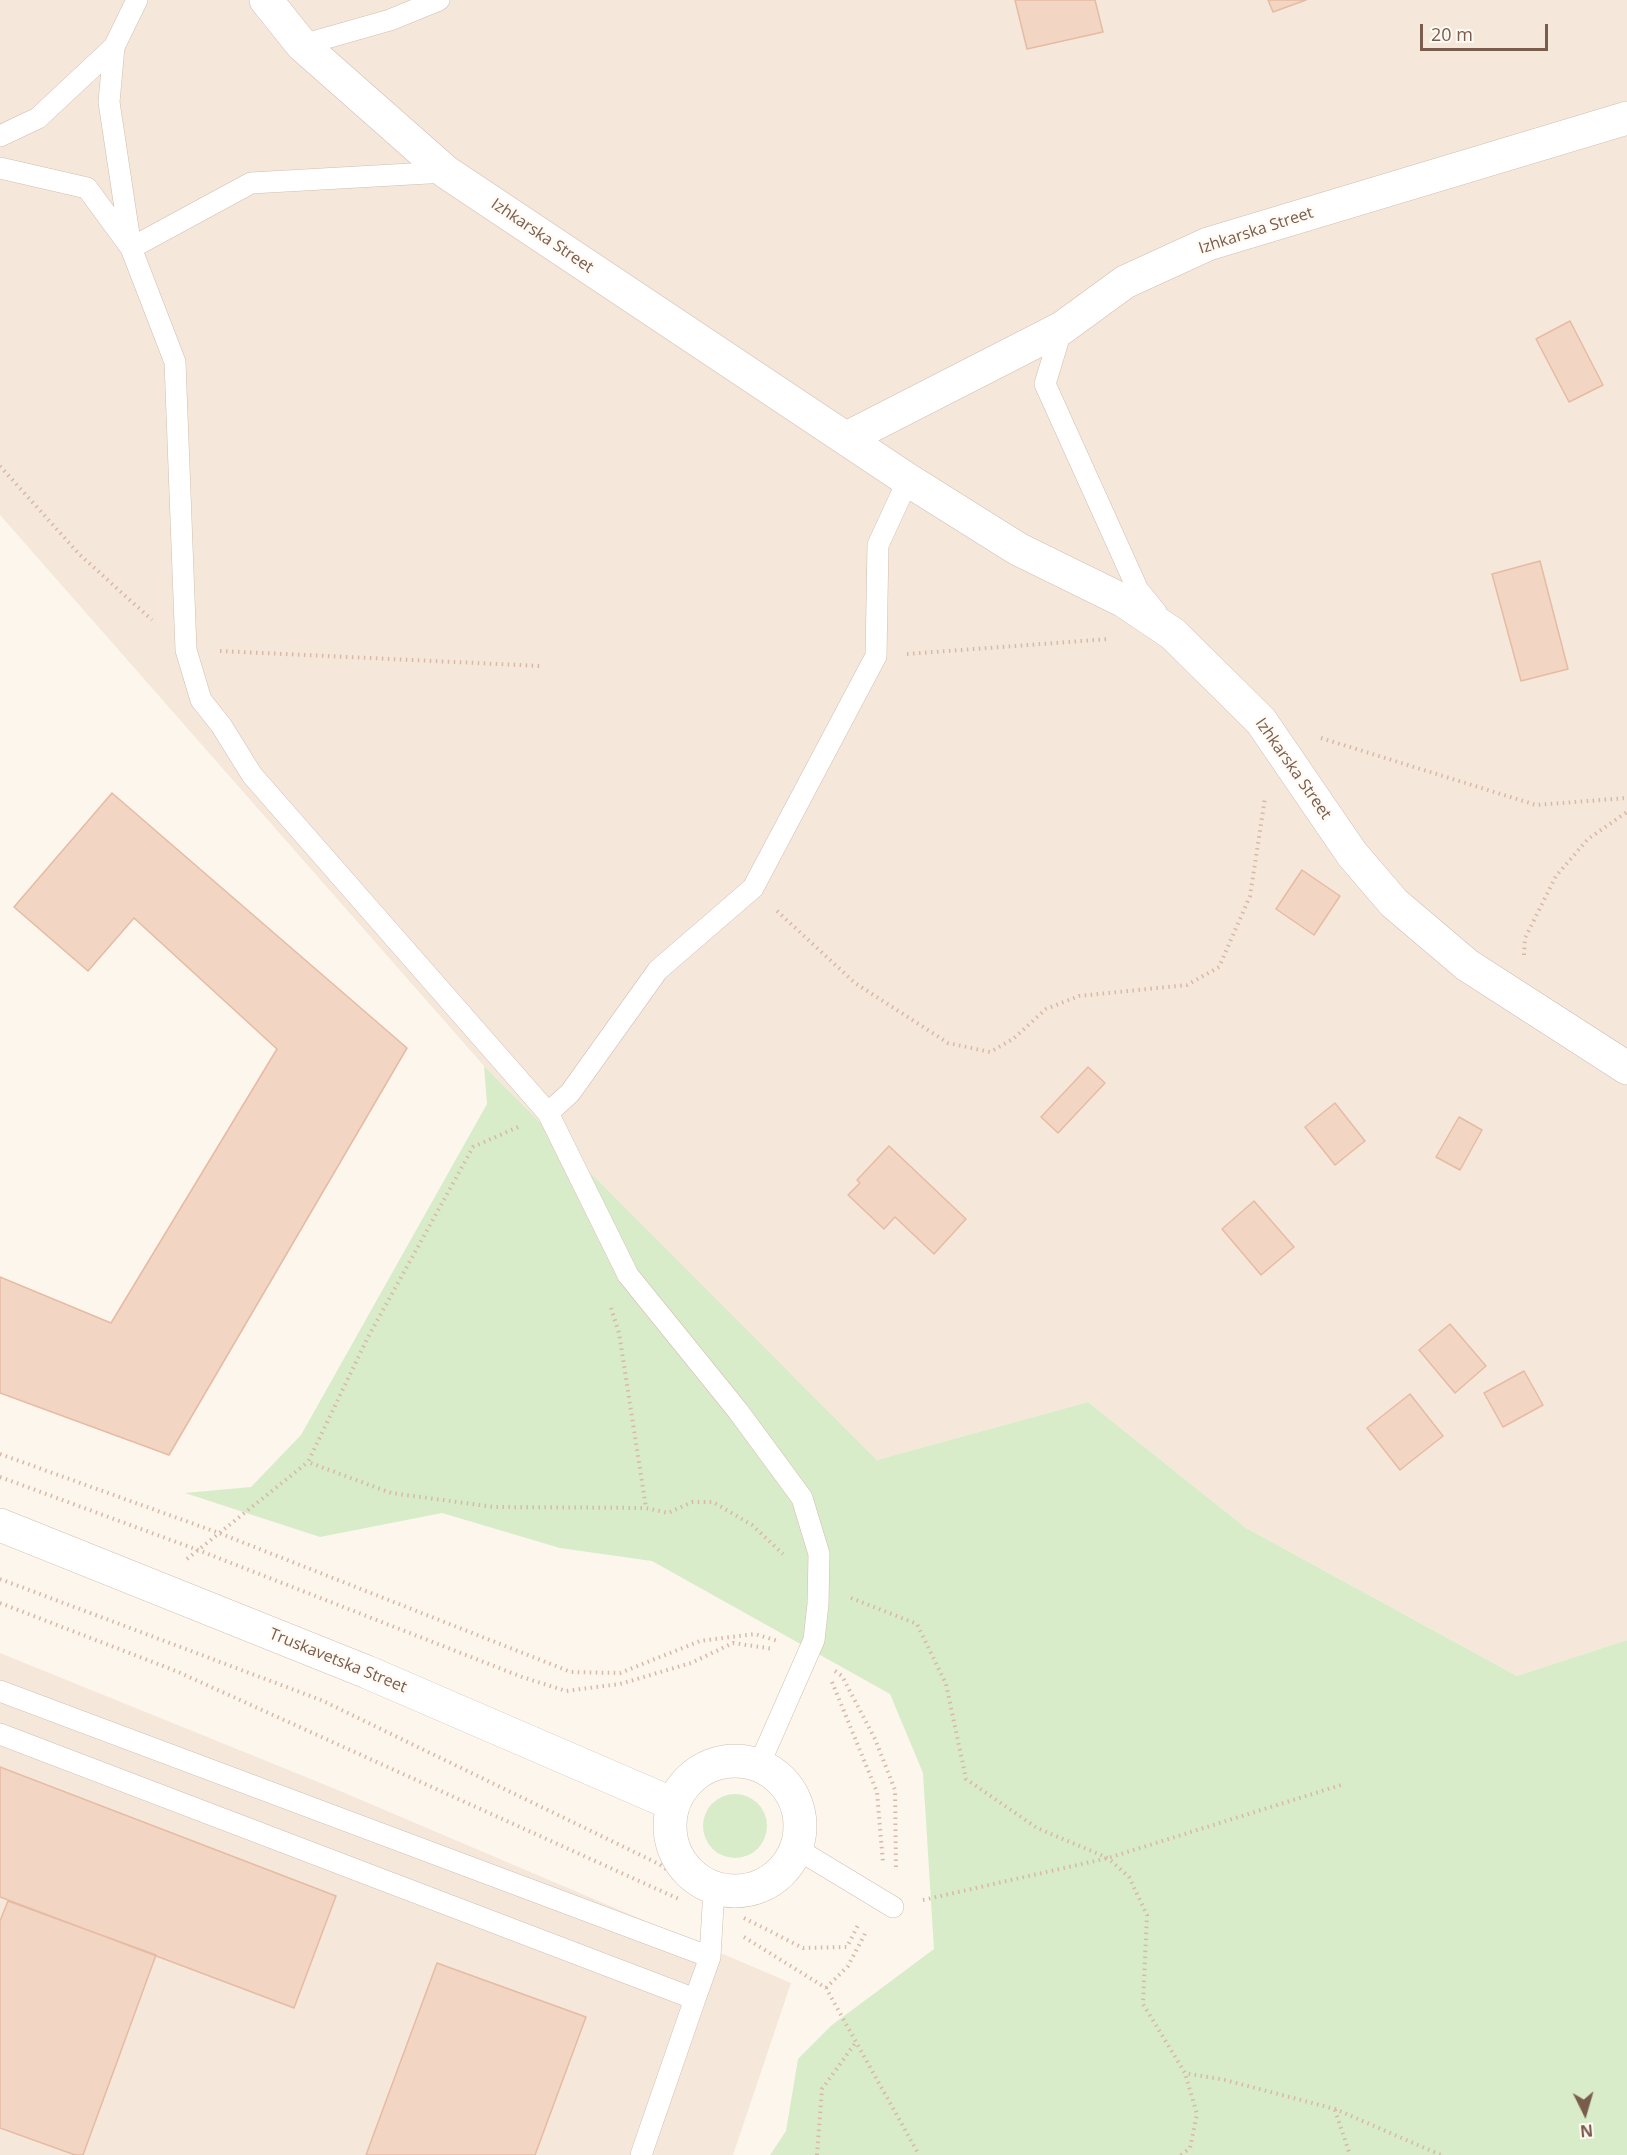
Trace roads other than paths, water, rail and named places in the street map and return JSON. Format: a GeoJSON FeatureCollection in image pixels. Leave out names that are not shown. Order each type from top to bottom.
{"type":"FeatureCollection","features":[{"type":"Feature","properties":{"kind":"street","name":"Izhkarska Street"},"geometry":{"type":"LineString","coordinates":[[266,0],[302,45],[446,172],[908,480],[1018,549],[1124,601],[1173,634],[1261,721],[1352,854],[1394,903],[1467,965],[1627,1068]]}},
{"type":"Feature","properties":{"kind":"street","name":"Izhkarska Street"},"geometry":{"type":"LineString","coordinates":[[847,438],[1062,328],[1125,282],[1208,244],[1627,118]]}},
{"type":"Feature","properties":{"kind":"street","name":"Truskavetska Street"},"geometry":{"type":"LineString","coordinates":[[0,1525],[367,1672],[673,1804]]}},
{"type":"Feature","properties":{"kind":"street"},"geometry":{"type":"LineString","coordinates":[[733,1760],[759,1765],[780,1778],[795,1799],[801,1823],[797,1849],[784,1870],[764,1886],[713,1902],[676,1855],[669,1830],[673,1804],[687,1782],[707,1766],[733,1760]]}},
{"type":"Feature","properties":{"kind":"lane"},"geometry":{"type":"LineString","coordinates":[[137,0],[114,48],[109,102],[131,248],[175,362],[186,650],[201,700],[221,725],[252,775],[548,1113],[628,1275],[738,1411],[802,1498],[819,1554],[814,1640],[759,1765]]}},
{"type":"Feature","properties":{"kind":"lane"},"geometry":{"type":"LineString","coordinates":[[302,45],[390,21],[439,0]]}},
{"type":"Feature","properties":{"kind":"lane"},"geometry":{"type":"LineString","coordinates":[[0,136],[38,118],[114,48]]}},
{"type":"Feature","properties":{"kind":"lane"},"geometry":{"type":"LineString","coordinates":[[0,168],[87,188],[131,248]]}},
{"type":"Feature","properties":{"kind":"lane"},"geometry":{"type":"LineString","coordinates":[[131,248],[251,183],[446,172]]}},
{"type":"Feature","properties":{"kind":"lane"},"geometry":{"type":"LineString","coordinates":[[1062,328],[1045,384],[1138,590],[1173,634]]}},
{"type":"Feature","properties":{"kind":"lane"},"geometry":{"type":"LineString","coordinates":[[548,1113],[570,1093],[658,970],[753,888],[876,656],[878,545],[908,480]]}},
{"type":"Feature","properties":{"kind":"lane"},"geometry":{"type":"LineString","coordinates":[[0,1691],[710,1957]]}},
{"type":"Feature","properties":{"kind":"lane"},"geometry":{"type":"LineString","coordinates":[[0,1734],[696,1999]]}},
{"type":"Feature","properties":{"kind":"lane"},"geometry":{"type":"LineString","coordinates":[[797,1849],[883,1901]]}},
{"type":"Feature","properties":{"kind":"lane"},"geometry":{"type":"LineString","coordinates":[[641,2155],[710,1957],[713,1902]]}}]}
